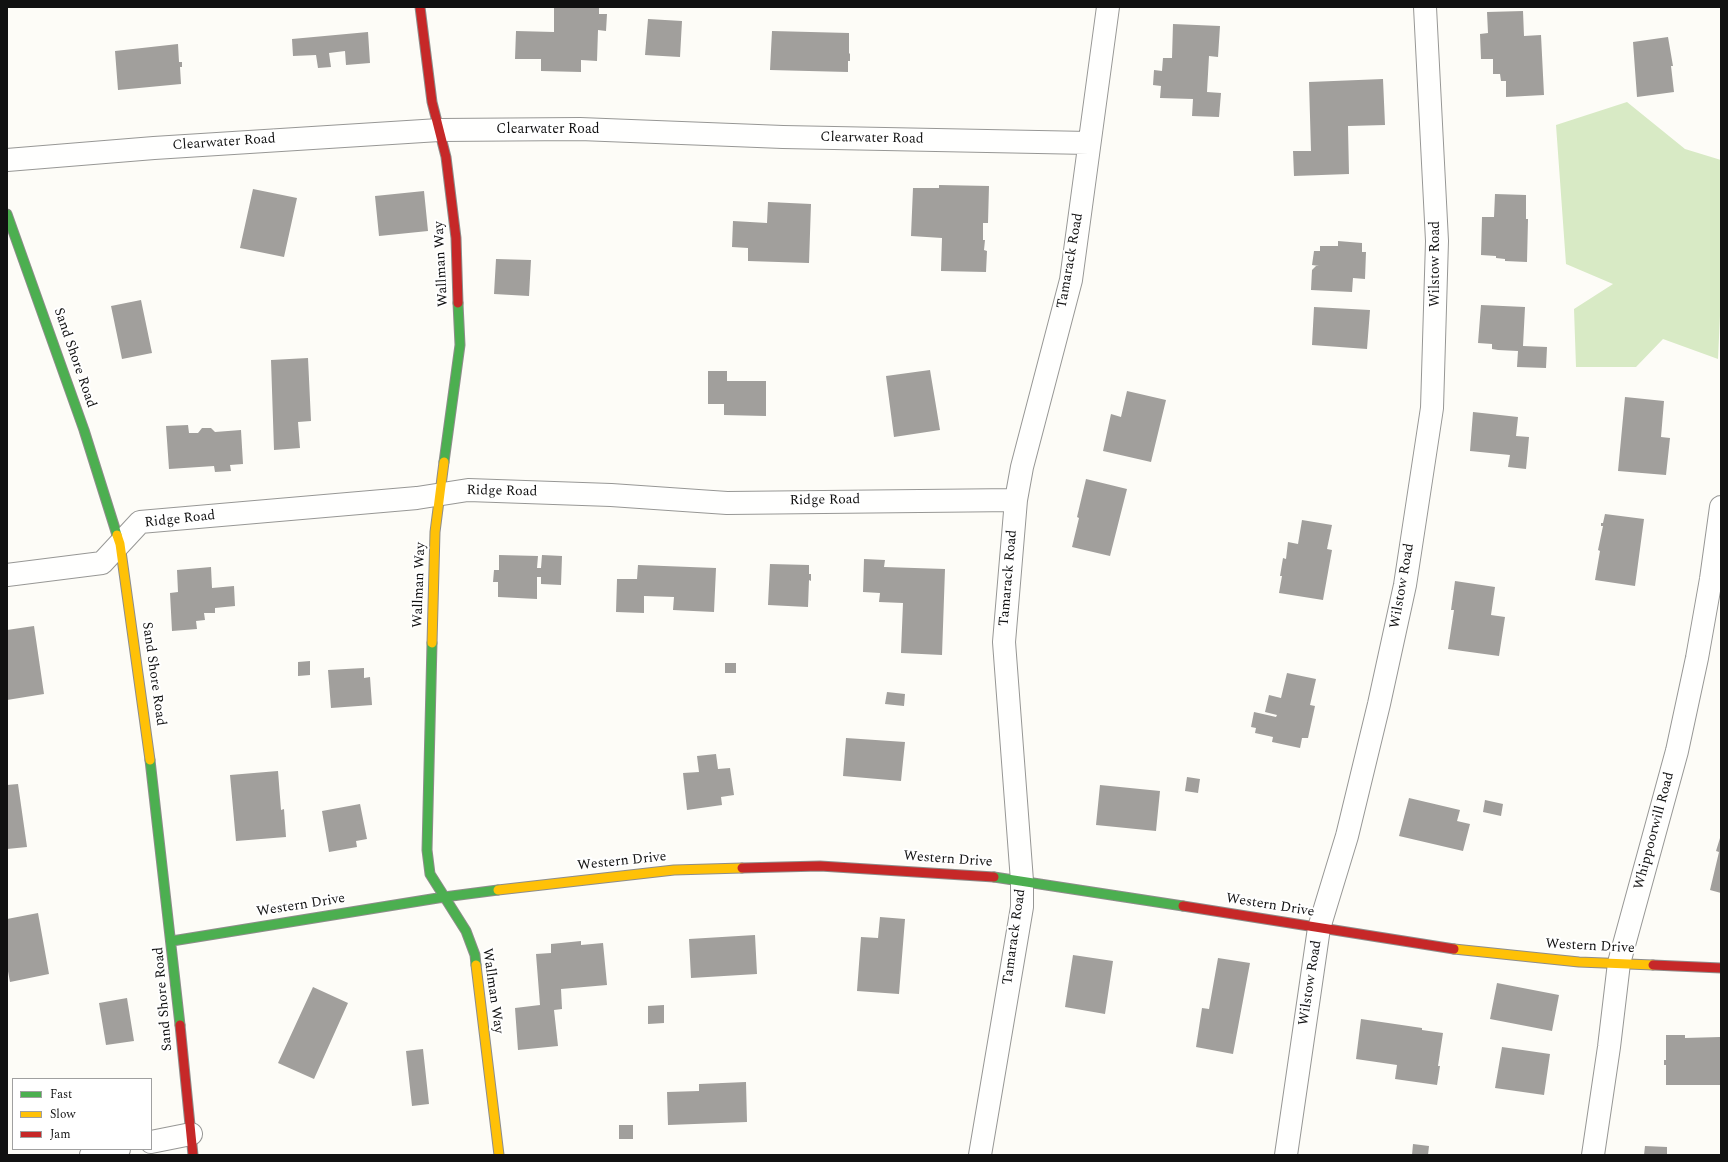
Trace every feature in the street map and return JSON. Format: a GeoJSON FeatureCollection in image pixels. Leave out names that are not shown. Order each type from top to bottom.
{"type":"FeatureCollection","features":[{"type":"Feature","properties":{"kind":"street","name":"Wallman Way"},"geometry":{"type":"LineString","coordinates":[[420,7],[432,102],[446,157],[456,238],[460,344],[435,532],[427,850],[430,874],[470,940],[475,955],[499,1155]]}},
{"type":"Feature","properties":{"kind":"street","name":"Tamarack Road"},"geometry":{"type":"LineString","coordinates":[[980,1155],[1022,907],[1022,881],[1004,642],[1016,500],[1022,467],[1071,280],[1108,7]]}},
{"type":"Feature","properties":{"kind":"street","name":"Wilstow Road"},"geometry":{"type":"LineString","coordinates":[[1286,1155],[1320,928],[1347,836],[1379,704],[1405,586],[1432,408],[1437,241],[1425,7]]}},
{"type":"Feature","properties":{"kind":"street","name":"Clearwater Road"},"geometry":{"type":"LineString","coordinates":[[7,160],[154,148],[439,130],[580,129],[783,137],[1090,143]]}},
{"type":"Feature","properties":{"kind":"street","name":"Sand Shore Road"},"geometry":{"type":"LineString","coordinates":[[7,214],[84,430],[120,544],[151,763],[172,942],[192,1144]]}},
{"type":"Feature","properties":{"kind":"street","name":"Ridge Road"},"geometry":{"type":"LineString","coordinates":[[7,575],[102,563],[140,522],[440,495],[468,490],[611,495],[727,503],[1016,500]]}},
{"type":"Feature","properties":{"kind":"street","name":"Whippoorwill Road"},"geometry":{"type":"LineString","coordinates":[[1593,1155],[1609,1047],[1619,963],[1677,751],[1697,658],[1710,586],[1721,507]]}},
{"type":"Feature","properties":{"kind":"street","name":"Western Drive"},"geometry":{"type":"LineString","coordinates":[[172,942],[444,897],[593,879],[674,870],[820,866],[984,875],[1472,952],[1579,962],[1721,968]]}},
{"type":"Feature","properties":{"kind":"street"},"geometry":{"type":"LineString","coordinates":[[152,1142],[192,1144]]}},
{"type":"Feature","properties":{"kind":"street"},"geometry":{"type":"LineString","coordinates":[[91,1155],[114,1150]]}},
{"type":"Feature","properties":{"kind":"green space"},"geometry":{"type":"Polygon","coordinates":[[[1627,102],[1685,149],[1721,160],[1721,294],[1718,359],[1663,339],[1636,367],[1576,367],[1574,309],[1613,284],[1566,264],[1556,125],[1627,102]]]}},
{"type":"Feature","properties":{"kind":"building"},"geometry":{"type":"Polygon","coordinates":[[[554,7],[599,7],[599,14],[607,14],[606,31],[598,30],[597,61],[581,60],[581,72],[541,71],[541,59],[515,59],[516,31],[554,32],[554,7]]]}},
{"type":"Feature","properties":{"kind":"building"},"geometry":{"type":"Polygon","coordinates":[[[1523,11],[1524,36],[1541,35],[1544,95],[1506,97],[1506,81],[1501,81],[1500,74],[1493,74],[1493,59],[1481,59],[1480,34],[1488,33],[1487,12],[1523,11]]]}},
{"type":"Feature","properties":{"kind":"building"},"geometry":{"type":"Polygon","coordinates":[[[648,19],[682,21],[680,57],[645,55],[648,19]]]}},
{"type":"Feature","properties":{"kind":"building"},"geometry":{"type":"Polygon","coordinates":[[[1173,24],[1220,26],[1218,57],[1209,56],[1207,92],[1221,93],[1219,117],[1192,116],[1193,99],[1160,98],[1161,86],[1153,85],[1154,70],[1162,71],[1163,58],[1172,58],[1173,24]]]}},
{"type":"Feature","properties":{"kind":"building"},"geometry":{"type":"Polygon","coordinates":[[[772,31],[849,33],[850,61],[848,61],[848,72],[770,70],[772,31]]]}},
{"type":"Feature","properties":{"kind":"building"},"geometry":{"type":"Polygon","coordinates":[[[368,32],[370,63],[346,65],[345,51],[329,53],[331,67],[318,68],[316,55],[293,56],[292,39],[368,32]]]}},
{"type":"Feature","properties":{"kind":"building"},"geometry":{"type":"Polygon","coordinates":[[[1668,37],[1673,66],[1671,66],[1674,92],[1637,97],[1633,42],[1668,37]]]}},
{"type":"Feature","properties":{"kind":"building"},"geometry":{"type":"Polygon","coordinates":[[[178,44],[179,62],[182,62],[182,67],[180,67],[181,84],[118,90],[115,51],[178,44]]]}},
{"type":"Feature","properties":{"kind":"building"},"geometry":{"type":"Polygon","coordinates":[[[1383,79],[1385,125],[1348,126],[1349,174],[1294,176],[1293,151],[1311,151],[1309,82],[1383,79]]]}},
{"type":"Feature","properties":{"kind":"building"},"geometry":{"type":"Polygon","coordinates":[[[939,185],[989,186],[988,223],[983,223],[983,240],[985,240],[984,250],[987,251],[986,272],[941,271],[942,238],[911,236],[913,188],[939,188],[939,185]]]}},
{"type":"Feature","properties":{"kind":"building"},"geometry":{"type":"Polygon","coordinates":[[[253,189],[297,198],[284,257],[240,248],[253,189]]]}},
{"type":"Feature","properties":{"kind":"building"},"geometry":{"type":"Polygon","coordinates":[[[424,191],[428,231],[379,236],[375,196],[424,191]]]}},
{"type":"Feature","properties":{"kind":"building"},"geometry":{"type":"Polygon","coordinates":[[[1495,194],[1526,195],[1526,219],[1528,219],[1527,262],[1505,261],[1505,259],[1496,258],[1496,256],[1481,255],[1482,217],[1494,217],[1495,194]]]}},
{"type":"Feature","properties":{"kind":"building"},"geometry":{"type":"Polygon","coordinates":[[[768,202],[811,204],[809,263],[748,261],[748,248],[732,247],[733,221],[767,223],[768,202]]]}},
{"type":"Feature","properties":{"kind":"building"},"geometry":{"type":"Polygon","coordinates":[[[1338,241],[1362,243],[1362,252],[1366,252],[1365,279],[1353,278],[1352,292],[1311,290],[1312,270],[1316,266],[1319,266],[1312,265],[1314,251],[1320,251],[1320,246],[1338,246],[1338,241]]]}},
{"type":"Feature","properties":{"kind":"building"},"geometry":{"type":"Polygon","coordinates":[[[496,259],[531,260],[529,296],[494,294],[496,259]]]}},
{"type":"Feature","properties":{"kind":"building"},"geometry":{"type":"Polygon","coordinates":[[[141,300],[152,353],[122,359],[111,306],[141,300]]]}},
{"type":"Feature","properties":{"kind":"building"},"geometry":{"type":"Polygon","coordinates":[[[1481,305],[1525,307],[1523,346],[1547,347],[1546,368],[1517,367],[1518,351],[1492,349],[1492,344],[1478,343],[1481,305]]]}},
{"type":"Feature","properties":{"kind":"building"},"geometry":{"type":"Polygon","coordinates":[[[1314,307],[1370,310],[1367,349],[1312,345],[1314,307]]]}},
{"type":"Feature","properties":{"kind":"building"},"geometry":{"type":"Polygon","coordinates":[[[308,358],[311,421],[298,422],[300,448],[274,450],[271,360],[308,358]]]}},
{"type":"Feature","properties":{"kind":"building"},"geometry":{"type":"Polygon","coordinates":[[[930,370],[940,430],[894,437],[886,376],[930,370]]]}},
{"type":"Feature","properties":{"kind":"building"},"geometry":{"type":"Polygon","coordinates":[[[708,371],[727,371],[727,381],[766,381],[766,416],[724,415],[724,404],[708,404],[708,371]]]}},
{"type":"Feature","properties":{"kind":"building"},"geometry":{"type":"Polygon","coordinates":[[[1127,391],[1166,400],[1151,462],[1103,451],[1111,414],[1121,417],[1127,391]]]}},
{"type":"Feature","properties":{"kind":"building"},"geometry":{"type":"Polygon","coordinates":[[[1625,397],[1664,401],[1661,437],[1670,438],[1666,475],[1618,471],[1625,397]]]}},
{"type":"Feature","properties":{"kind":"building"},"geometry":{"type":"Polygon","coordinates":[[[1473,412],[1518,417],[1516,436],[1529,437],[1526,469],[1508,467],[1510,455],[1470,451],[1473,412]]]}},
{"type":"Feature","properties":{"kind":"building"},"geometry":{"type":"Polygon","coordinates":[[[188,425],[189,433],[198,433],[202,428],[211,428],[215,432],[241,430],[243,464],[230,465],[231,471],[215,472],[214,466],[169,469],[166,426],[188,425]]]}},
{"type":"Feature","properties":{"kind":"building"},"geometry":{"type":"Polygon","coordinates":[[[1086,479],[1127,489],[1110,556],[1072,547],[1086,479]]]}},
{"type":"Feature","properties":{"kind":"building"},"geometry":{"type":"Polygon","coordinates":[[[1605,514],[1644,519],[1635,586],[1595,580],[1600,551],[1598,550],[1603,526],[1601,526],[1601,523],[1603,523],[1605,514]]]}},
{"type":"Feature","properties":{"kind":"building"},"geometry":{"type":"Polygon","coordinates":[[[1302,520],[1332,525],[1327,549],[1332,550],[1323,600],[1279,593],[1283,558],[1286,559],[1288,542],[1298,544],[1302,520]]]}},
{"type":"Feature","properties":{"kind":"building"},"geometry":{"type":"Polygon","coordinates":[[[499,555],[538,556],[537,568],[541,568],[542,555],[562,556],[561,585],[541,584],[541,577],[537,577],[537,599],[498,597],[498,582],[493,582],[494,570],[499,570],[499,555]]]}},
{"type":"Feature","properties":{"kind":"building"},"geometry":{"type":"Polygon","coordinates":[[[864,559],[885,560],[884,567],[945,569],[942,655],[901,653],[903,603],[879,602],[880,593],[863,592],[864,559]]]}},
{"type":"Feature","properties":{"kind":"building"},"geometry":{"type":"Polygon","coordinates":[[[770,564],[809,565],[811,581],[809,580],[808,607],[768,605],[770,564]]]}},
{"type":"Feature","properties":{"kind":"building"},"geometry":{"type":"Polygon","coordinates":[[[638,565],[716,568],[714,612],[673,610],[674,597],[644,596],[644,613],[616,612],[617,579],[637,579],[638,565]]]}},
{"type":"Feature","properties":{"kind":"building"},"geometry":{"type":"Polygon","coordinates":[[[211,567],[212,588],[234,586],[235,606],[215,608],[215,613],[204,613],[205,620],[196,621],[197,629],[172,631],[170,593],[178,592],[177,570],[211,567]]]}},
{"type":"Feature","properties":{"kind":"building"},"geometry":{"type":"Polygon","coordinates":[[[1455,581],[1495,587],[1491,615],[1505,617],[1499,656],[1448,649],[1454,610],[1451,610],[1455,581]]]}},
{"type":"Feature","properties":{"kind":"building"},"geometry":{"type":"Polygon","coordinates":[[[34,626],[44,694],[7,700],[7,630],[34,626]]]}},
{"type":"Feature","properties":{"kind":"building"},"geometry":{"type":"Polygon","coordinates":[[[310,661],[310,675],[298,676],[298,662],[310,661]]]}},
{"type":"Feature","properties":{"kind":"building"},"geometry":{"type":"Polygon","coordinates":[[[725,663],[736,663],[736,673],[725,673],[725,663]]]}},
{"type":"Feature","properties":{"kind":"building"},"geometry":{"type":"Polygon","coordinates":[[[364,668],[364,678],[370,677],[372,705],[331,708],[328,670],[364,668]]]}},
{"type":"Feature","properties":{"kind":"building"},"geometry":{"type":"Polygon","coordinates":[[[1287,673],[1316,679],[1310,705],[1315,706],[1308,738],[1302,738],[1300,748],[1272,742],[1273,737],[1255,733],[1256,728],[1251,727],[1254,712],[1276,717],[1277,715],[1265,712],[1269,695],[1281,698],[1287,673]]]}},
{"type":"Feature","properties":{"kind":"building"},"geometry":{"type":"Polygon","coordinates":[[[887,692],[905,694],[904,706],[885,704],[887,692]]]}},
{"type":"Feature","properties":{"kind":"building"},"geometry":{"type":"Polygon","coordinates":[[[846,738],[905,742],[901,781],[843,776],[846,738]]]}},
{"type":"Feature","properties":{"kind":"building"},"geometry":{"type":"Polygon","coordinates":[[[716,754],[718,769],[730,768],[734,795],[721,797],[722,805],[687,810],[683,773],[699,772],[697,756],[716,754]]]}},
{"type":"Feature","properties":{"kind":"building"},"geometry":{"type":"Polygon","coordinates":[[[278,771],[281,810],[284,809],[286,837],[236,841],[230,775],[278,771]]]}},
{"type":"Feature","properties":{"kind":"building"},"geometry":{"type":"Polygon","coordinates":[[[1187,777],[1200,779],[1198,793],[1185,791],[1187,777]]]}},
{"type":"Feature","properties":{"kind":"building"},"geometry":{"type":"Polygon","coordinates":[[[18,784],[27,847],[7,849],[7,785],[18,784]]]}},
{"type":"Feature","properties":{"kind":"building"},"geometry":{"type":"Polygon","coordinates":[[[1100,785],[1160,791],[1156,831],[1096,825],[1100,785]]]}},
{"type":"Feature","properties":{"kind":"building"},"geometry":{"type":"Polygon","coordinates":[[[1409,798],[1460,810],[1457,821],[1470,824],[1463,851],[1399,836],[1409,798]]]}},
{"type":"Feature","properties":{"kind":"building"},"geometry":{"type":"Polygon","coordinates":[[[1485,800],[1503,804],[1501,816],[1483,812],[1485,800]]]}},
{"type":"Feature","properties":{"kind":"building"},"geometry":{"type":"Polygon","coordinates":[[[360,804],[367,839],[356,841],[357,847],[329,852],[322,811],[360,804]]]}},
{"type":"Feature","properties":{"kind":"building"},"geometry":{"type":"Polygon","coordinates":[[[1720,838],[1721,893],[1710,890],[1719,852],[1716,851],[1720,838]]]}},
{"type":"Feature","properties":{"kind":"building"},"geometry":{"type":"Polygon","coordinates":[[[38,913],[49,974],[10,982],[7,966],[7,919],[38,913]]]}},
{"type":"Feature","properties":{"kind":"building"},"geometry":{"type":"Polygon","coordinates":[[[880,917],[905,919],[899,994],[857,991],[861,937],[878,938],[880,917]]]}},
{"type":"Feature","properties":{"kind":"building"},"geometry":{"type":"Polygon","coordinates":[[[755,935],[757,974],[691,978],[689,939],[755,935]]]}},
{"type":"Feature","properties":{"kind":"building"},"geometry":{"type":"Polygon","coordinates":[[[581,941],[581,945],[603,943],[607,985],[561,989],[562,1009],[554,1010],[558,1046],[518,1050],[515,1008],[540,1005],[536,954],[551,953],[551,944],[581,941]]]}},
{"type":"Feature","properties":{"kind":"building"},"geometry":{"type":"Polygon","coordinates":[[[1073,955],[1113,961],[1105,1014],[1065,1007],[1073,955]]]}},
{"type":"Feature","properties":{"kind":"building"},"geometry":{"type":"Polygon","coordinates":[[[1218,958],[1250,963],[1233,1054],[1196,1047],[1202,1008],[1209,1009],[1218,958]]]}},
{"type":"Feature","properties":{"kind":"building"},"geometry":{"type":"Polygon","coordinates":[[[1497,983],[1559,995],[1552,1031],[1490,1019],[1497,983]]]}},
{"type":"Feature","properties":{"kind":"building"},"geometry":{"type":"Polygon","coordinates":[[[313,987],[348,1003],[314,1079],[278,1063],[313,987]]]}},
{"type":"Feature","properties":{"kind":"building"},"geometry":{"type":"Polygon","coordinates":[[[127,998],[134,1041],[106,1045],[99,1003],[127,998]]]}},
{"type":"Feature","properties":{"kind":"building"},"geometry":{"type":"Polygon","coordinates":[[[664,1005],[664,1023],[648,1024],[648,1006],[664,1005]]]}},
{"type":"Feature","properties":{"kind":"building"},"geometry":{"type":"Polygon","coordinates":[[[1361,1019],[1422,1028],[1422,1030],[1443,1033],[1437,1085],[1395,1079],[1397,1065],[1356,1059],[1361,1019]]]}},
{"type":"Feature","properties":{"kind":"building"},"geometry":{"type":"Polygon","coordinates":[[[1666,1035],[1685,1035],[1685,1038],[1720,1037],[1721,1085],[1666,1085],[1666,1065],[1664,1065],[1664,1060],[1666,1060],[1666,1035]]]}},
{"type":"Feature","properties":{"kind":"building"},"geometry":{"type":"Polygon","coordinates":[[[1502,1047],[1550,1054],[1544,1095],[1495,1088],[1502,1047]]]}},
{"type":"Feature","properties":{"kind":"building"},"geometry":{"type":"Polygon","coordinates":[[[423,1049],[429,1104],[412,1106],[406,1051],[423,1049]]]}},
{"type":"Feature","properties":{"kind":"building"},"geometry":{"type":"Polygon","coordinates":[[[746,1082],[747,1122],[668,1125],[667,1092],[699,1091],[699,1084],[746,1082]]]}},
{"type":"Feature","properties":{"kind":"building"},"geometry":{"type":"Polygon","coordinates":[[[619,1125],[633,1125],[633,1139],[619,1139],[619,1125]]]}},
{"type":"Feature","properties":{"kind":"building"},"geometry":{"type":"Polygon","coordinates":[[[1413,1144],[1429,1146],[1428,1155],[1412,1155],[1413,1144]]]}},
{"type":"Feature","properties":{"kind":"building"},"geometry":{"type":"Polygon","coordinates":[[[1645,1146],[1667,1147],[1667,1155],[1644,1155],[1645,1146]]]}},
{"type":"Feature","properties":{"kind":"traffic: fast"},"geometry":{"type":"LineString","coordinates":[[7,214],[84,430],[117,535]]}},
{"type":"Feature","properties":{"kind":"traffic: fast"},"geometry":{"type":"LineString","coordinates":[[444,462],[460,345],[458,303]]}},
{"type":"Feature","properties":{"kind":"traffic: fast"},"geometry":{"type":"LineString","coordinates":[[432,643],[427,850],[430,874],[466,931],[475,955],[476,965]]}},
{"type":"Feature","properties":{"kind":"traffic: fast"},"geometry":{"type":"LineString","coordinates":[[150,760],[180,1025]]}},
{"type":"Feature","properties":{"kind":"traffic: fast"},"geometry":{"type":"LineString","coordinates":[[994,877],[1183,906]]}},
{"type":"Feature","properties":{"kind":"traffic: fast"},"geometry":{"type":"LineString","coordinates":[[172,941],[444,897],[498,890]]}},
{"type":"Feature","properties":{"kind":"traffic: slow"},"geometry":{"type":"LineString","coordinates":[[432,643],[435,532],[444,462]]}},
{"type":"Feature","properties":{"kind":"traffic: slow"},"geometry":{"type":"LineString","coordinates":[[117,535],[120,544],[150,760]]}},
{"type":"Feature","properties":{"kind":"traffic: slow"},"geometry":{"type":"LineString","coordinates":[[498,890],[674,870],[742,868]]}},
{"type":"Feature","properties":{"kind":"traffic: slow"},"geometry":{"type":"LineString","coordinates":[[1454,949],[1579,962],[1653,965]]}},
{"type":"Feature","properties":{"kind":"traffic: slow"},"geometry":{"type":"LineString","coordinates":[[476,965],[499,1155]]}},
{"type":"Feature","properties":{"kind":"traffic: jam"},"geometry":{"type":"LineString","coordinates":[[420,7],[432,102],[446,157],[456,238],[458,303]]}},
{"type":"Feature","properties":{"kind":"traffic: jam"},"geometry":{"type":"LineString","coordinates":[[742,868],[820,866],[994,877]]}},
{"type":"Feature","properties":{"kind":"traffic: jam"},"geometry":{"type":"LineString","coordinates":[[1183,906],[1454,949]]}},
{"type":"Feature","properties":{"kind":"traffic: jam"},"geometry":{"type":"LineString","coordinates":[[1653,965],[1721,968]]}},
{"type":"Feature","properties":{"kind":"traffic: jam"},"geometry":{"type":"LineString","coordinates":[[180,1025],[193,1155]]}}]}
